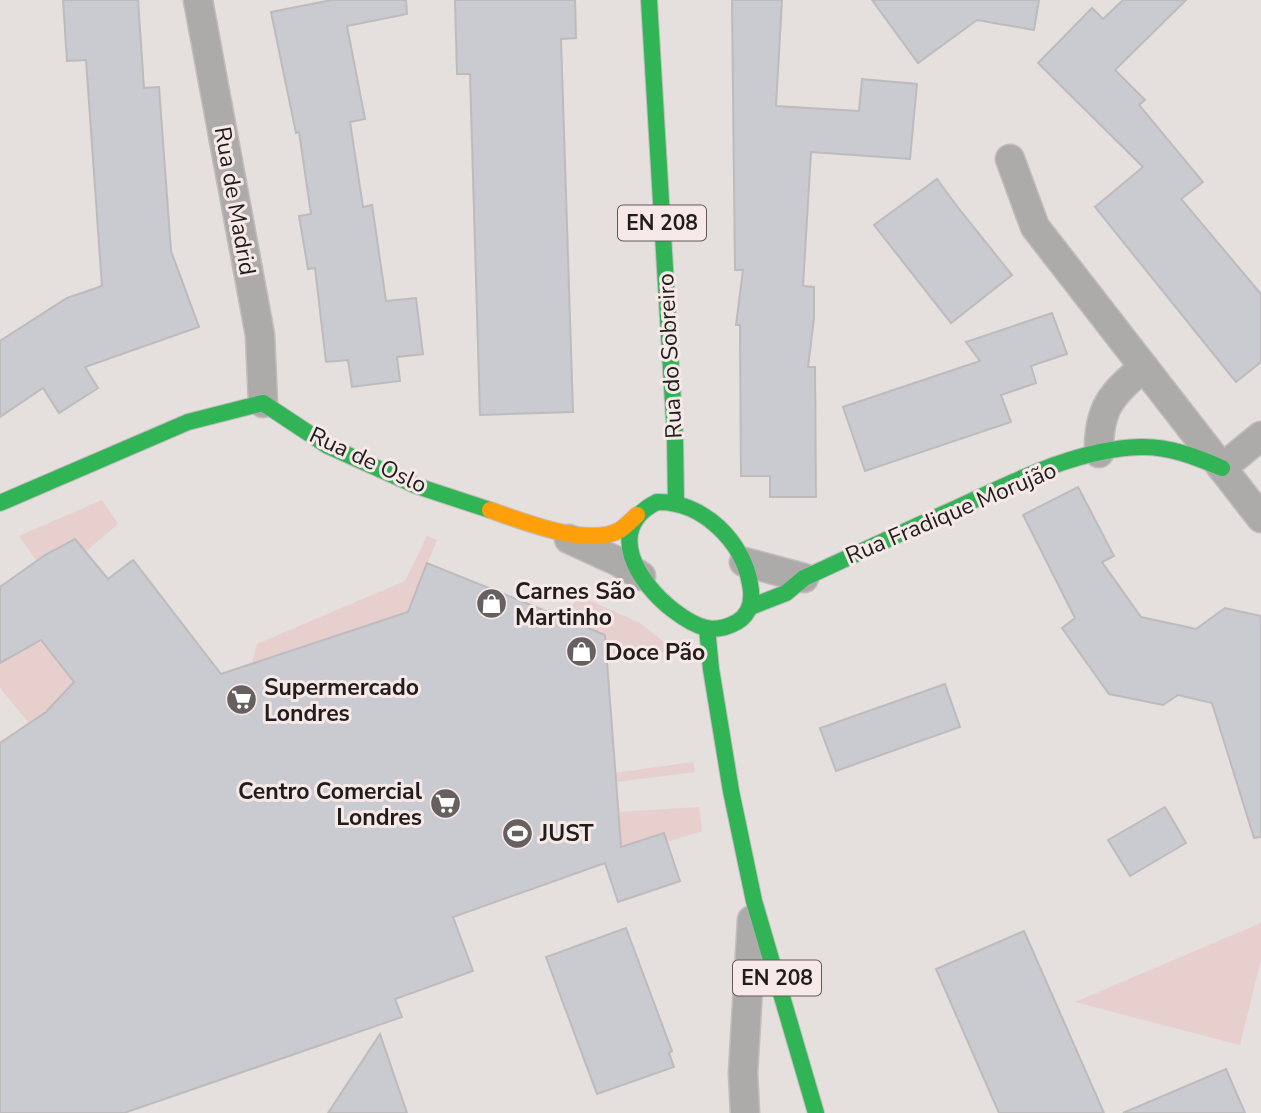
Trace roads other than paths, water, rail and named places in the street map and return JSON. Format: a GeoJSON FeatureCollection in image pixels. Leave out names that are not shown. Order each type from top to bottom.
{"type":"FeatureCollection","features":[{"type":"Feature","properties":{"kind":"main road","name":"Rua do Sobreiro"},"geometry":{"type":"LineString","coordinates":[[649,0],[675,436],[676,503]]}},
{"type":"Feature","properties":{"kind":"main road"},"geometry":{"type":"LineString","coordinates":[[0,503],[188,422],[263,404]]}},
{"type":"Feature","properties":{"kind":"main road","name":"Rua de Oslo"},"geometry":{"type":"LineString","coordinates":[[263,404],[328,446],[417,486],[547,529],[587,536],[606,534],[620,530],[637,516]]}},
{"type":"Feature","properties":{"kind":"main road","name":"Rua Fradique Morujão"},"geometry":{"type":"LineString","coordinates":[[750,607],[786,593],[804,578],[1013,482],[1099,453],[1142,447],[1168,449],[1198,457],[1222,468]]}},
{"type":"Feature","properties":{"kind":"main road"},"geometry":{"type":"LineString","coordinates":[[657,502],[676,503],[713,523],[740,552],[748,571],[752,592],[750,607],[741,620],[725,627],[706,628],[671,608],[654,593],[641,576],[630,555],[630,532],[637,516],[645,507],[657,502]]}},
{"type":"Feature","properties":{"kind":"main road","name":"EN 208"},"geometry":{"type":"LineString","coordinates":[[706,628],[731,791],[754,901],[816,1113]]}},
{"type":"Feature","properties":{"kind":"street","name":"Rua de Madrid"},"geometry":{"type":"LineString","coordinates":[[198,0],[260,335],[263,404]]}},
{"type":"Feature","properties":{"kind":"street","name":"Rua Fradique Morujão"},"geometry":{"type":"LineString","coordinates":[[1010,159],[1035,227],[1261,517]]}},
{"type":"Feature","properties":{"kind":"street"},"geometry":{"type":"LineString","coordinates":[[1099,453],[1101,418],[1122,385],[1144,367]]}},
{"type":"Feature","properties":{"kind":"street"},"geometry":{"type":"LineString","coordinates":[[1222,468],[1261,436]]}},
{"type":"Feature","properties":{"kind":"street","name":"Rua de Oslo"},"geometry":{"type":"LineString","coordinates":[[547,529],[619,562],[641,576]]}},
{"type":"Feature","properties":{"kind":"street"},"geometry":{"type":"LineString","coordinates":[[744,562],[804,578]]}},
{"type":"Feature","properties":{"kind":"street"},"geometry":{"type":"LineString","coordinates":[[746,1113],[743,1073],[754,901]]}},
{"type":"Feature","properties":{"kind":"street"},"geometry":{"type":"LineString","coordinates":[[743,1073],[749,1042],[756,1028],[762,1023],[770,1022],[784,1029],[800,1055]]}},
{"type":"Feature","properties":{"kind":"place","name":"Carnes São Martinho"},"geometry":{"type":"Point","coordinates":[492,604]}},
{"type":"Feature","properties":{"kind":"place","name":"Doce Pão"},"geometry":{"type":"Point","coordinates":[582,652]}},
{"type":"Feature","properties":{"kind":"place","name":"Supermercado Londres"},"geometry":{"type":"Point","coordinates":[241,700]}},
{"type":"Feature","properties":{"kind":"place","name":"Centro Comercial Londres"},"geometry":{"type":"Point","coordinates":[445,804]}},
{"type":"Feature","properties":{"kind":"place","name":"JUST"},"geometry":{"type":"Point","coordinates":[517,833]}}]}
